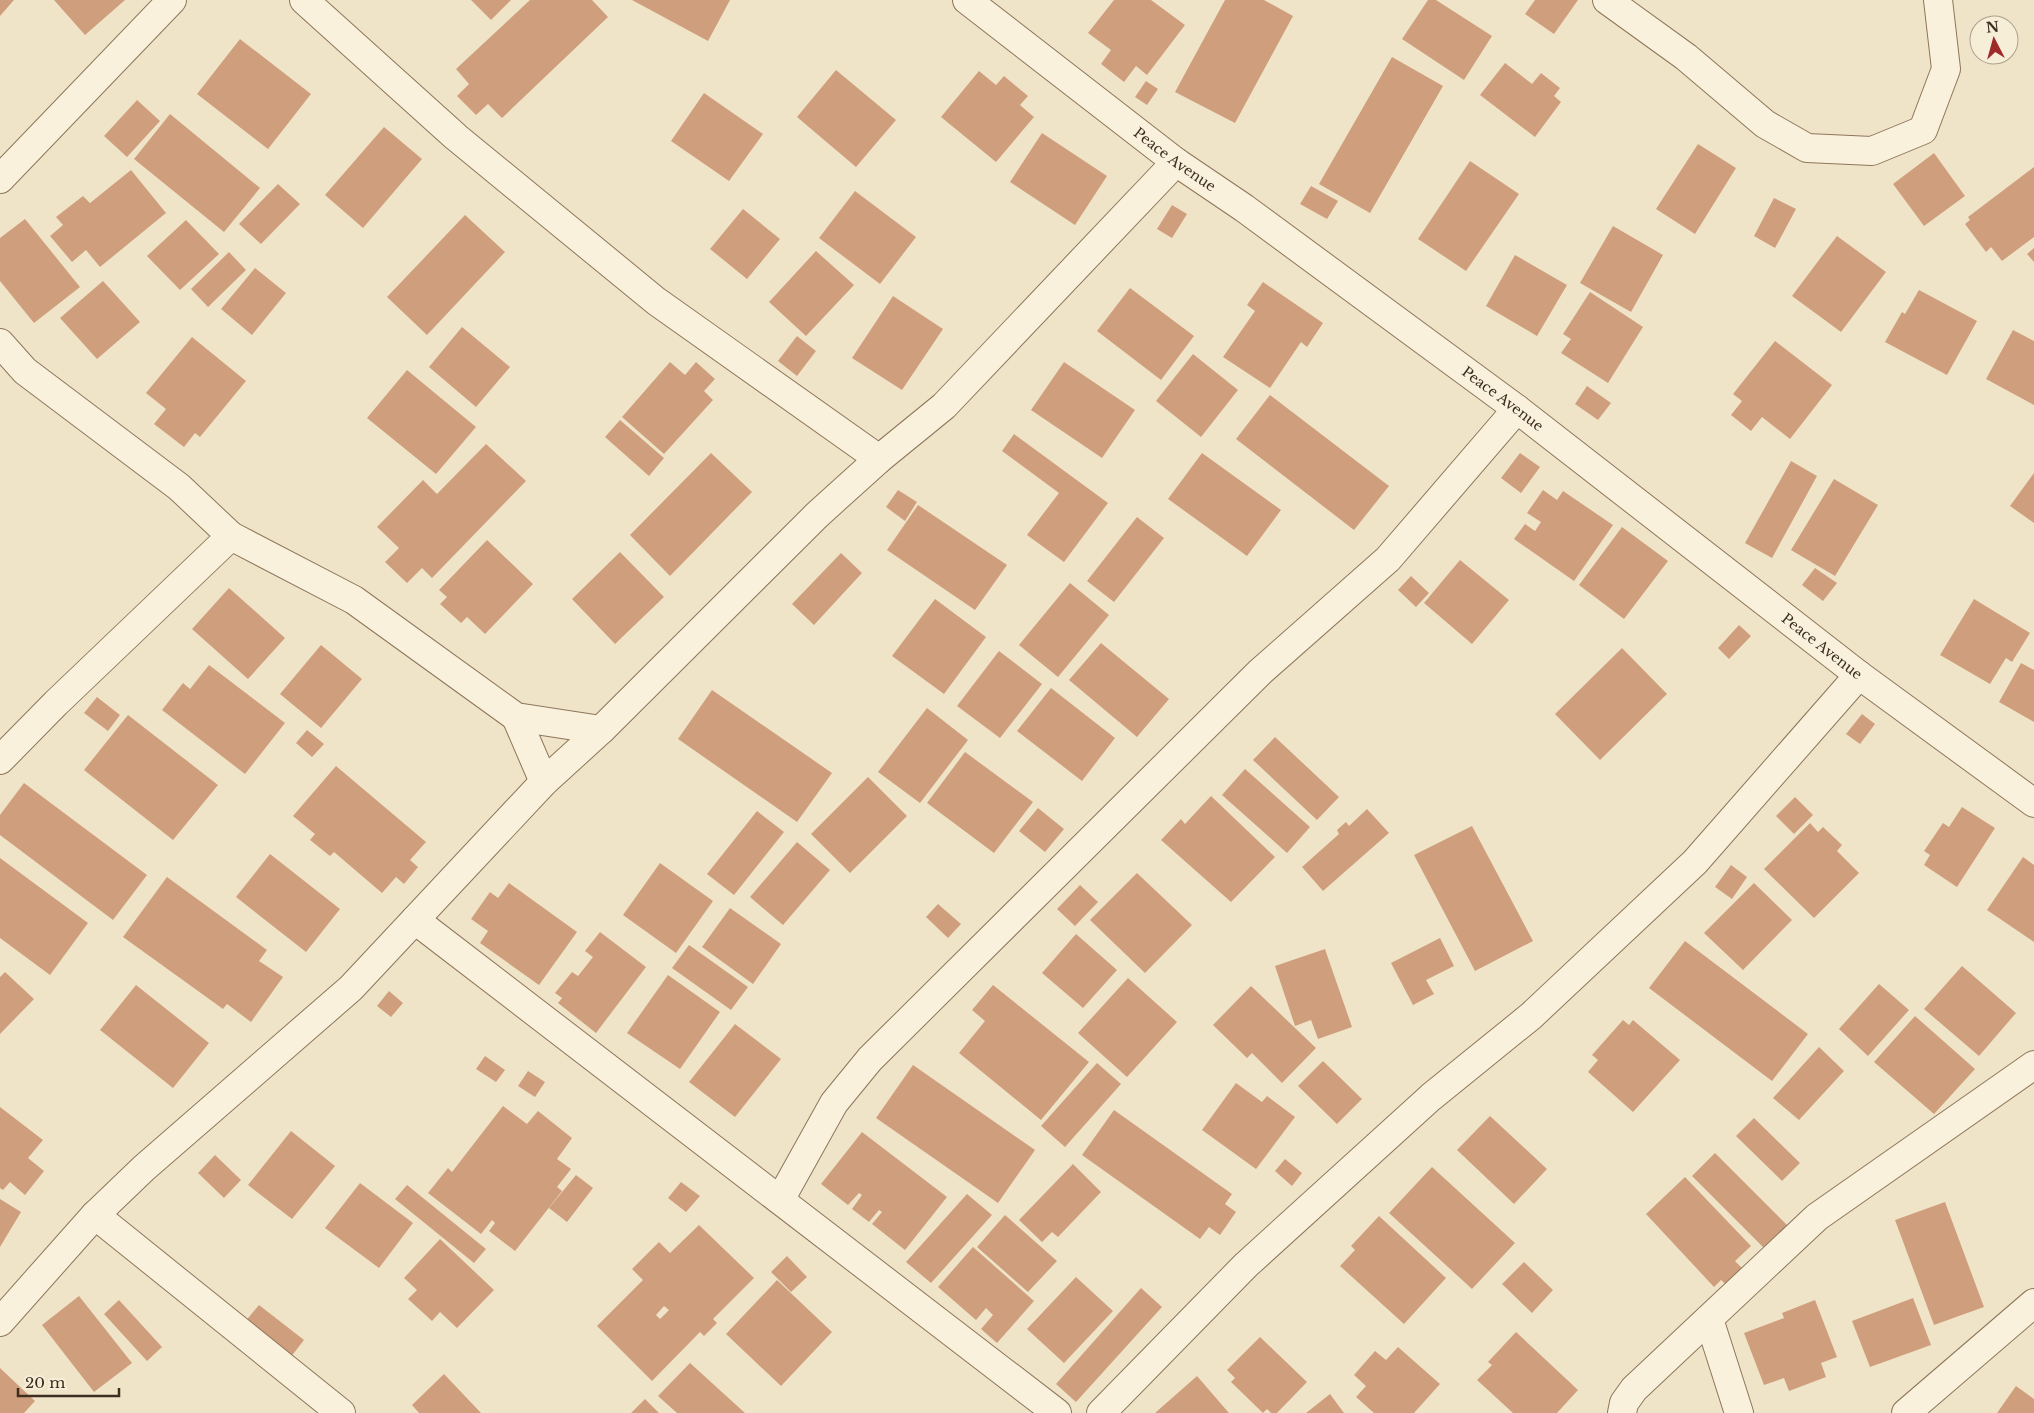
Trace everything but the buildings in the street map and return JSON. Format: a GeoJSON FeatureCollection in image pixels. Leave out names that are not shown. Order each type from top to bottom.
{"type":"FeatureCollection","features":[{"type":"Feature","properties":{"kind":"street"},"geometry":{"type":"LineString","coordinates":[[0,179],[172,0]]}},
{"type":"Feature","properties":{"kind":"street"},"geometry":{"type":"LineString","coordinates":[[304,0],[456,137],[656,301],[879,459]]}},
{"type":"Feature","properties":{"kind":"street","name":"Peace Avenue"},"geometry":{"type":"LineString","coordinates":[[967,0],[1176,162],[1244,208],[1517,409],[1859,675],[2034,803]]}},
{"type":"Feature","properties":{"kind":"street"},"geometry":{"type":"LineString","coordinates":[[1607,0],[1686,58],[1765,124],[1807,148],[1872,151],[1922,130],[1946,69],[1938,0]]}},
{"type":"Feature","properties":{"kind":"street"},"geometry":{"type":"LineString","coordinates":[[0,1322],[95,1215],[144,1168],[351,988],[544,782],[601,730],[817,515],[879,459],[944,406],[1176,162]]}},
{"type":"Feature","properties":{"kind":"street"},"geometry":{"type":"LineString","coordinates":[[0,343],[25,371],[179,487],[231,536],[354,600],[516,717],[601,730]]}},
{"type":"Feature","properties":{"kind":"street"},"geometry":{"type":"LineString","coordinates":[[780,1200],[834,1103],[870,1059],[1260,672],[1388,559],[1517,409]]}},
{"type":"Feature","properties":{"kind":"street"},"geometry":{"type":"LineString","coordinates":[[0,760],[56,703],[231,536]]}},
{"type":"Feature","properties":{"kind":"street"},"geometry":{"type":"LineString","coordinates":[[1101,1413],[1246,1265],[1431,1097],[1531,1016],[1695,862],[1859,675]]}},
{"type":"Feature","properties":{"kind":"street"},"geometry":{"type":"LineString","coordinates":[[516,717],[544,782]]}},
{"type":"Feature","properties":{"kind":"street"},"geometry":{"type":"LineString","coordinates":[[415,920],[1057,1413]]}},
{"type":"Feature","properties":{"kind":"street"},"geometry":{"type":"LineString","coordinates":[[1622,1413],[1624,1403],[1634,1389],[1817,1217],[2034,1065]]}},
{"type":"Feature","properties":{"kind":"street"},"geometry":{"type":"LineString","coordinates":[[95,1215],[342,1413]]}},
{"type":"Feature","properties":{"kind":"street"},"geometry":{"type":"LineString","coordinates":[[1906,1413],[2034,1303]]}},
{"type":"Feature","properties":{"kind":"street"},"geometry":{"type":"LineString","coordinates":[[1709,1318],[1739,1413]]}}]}
